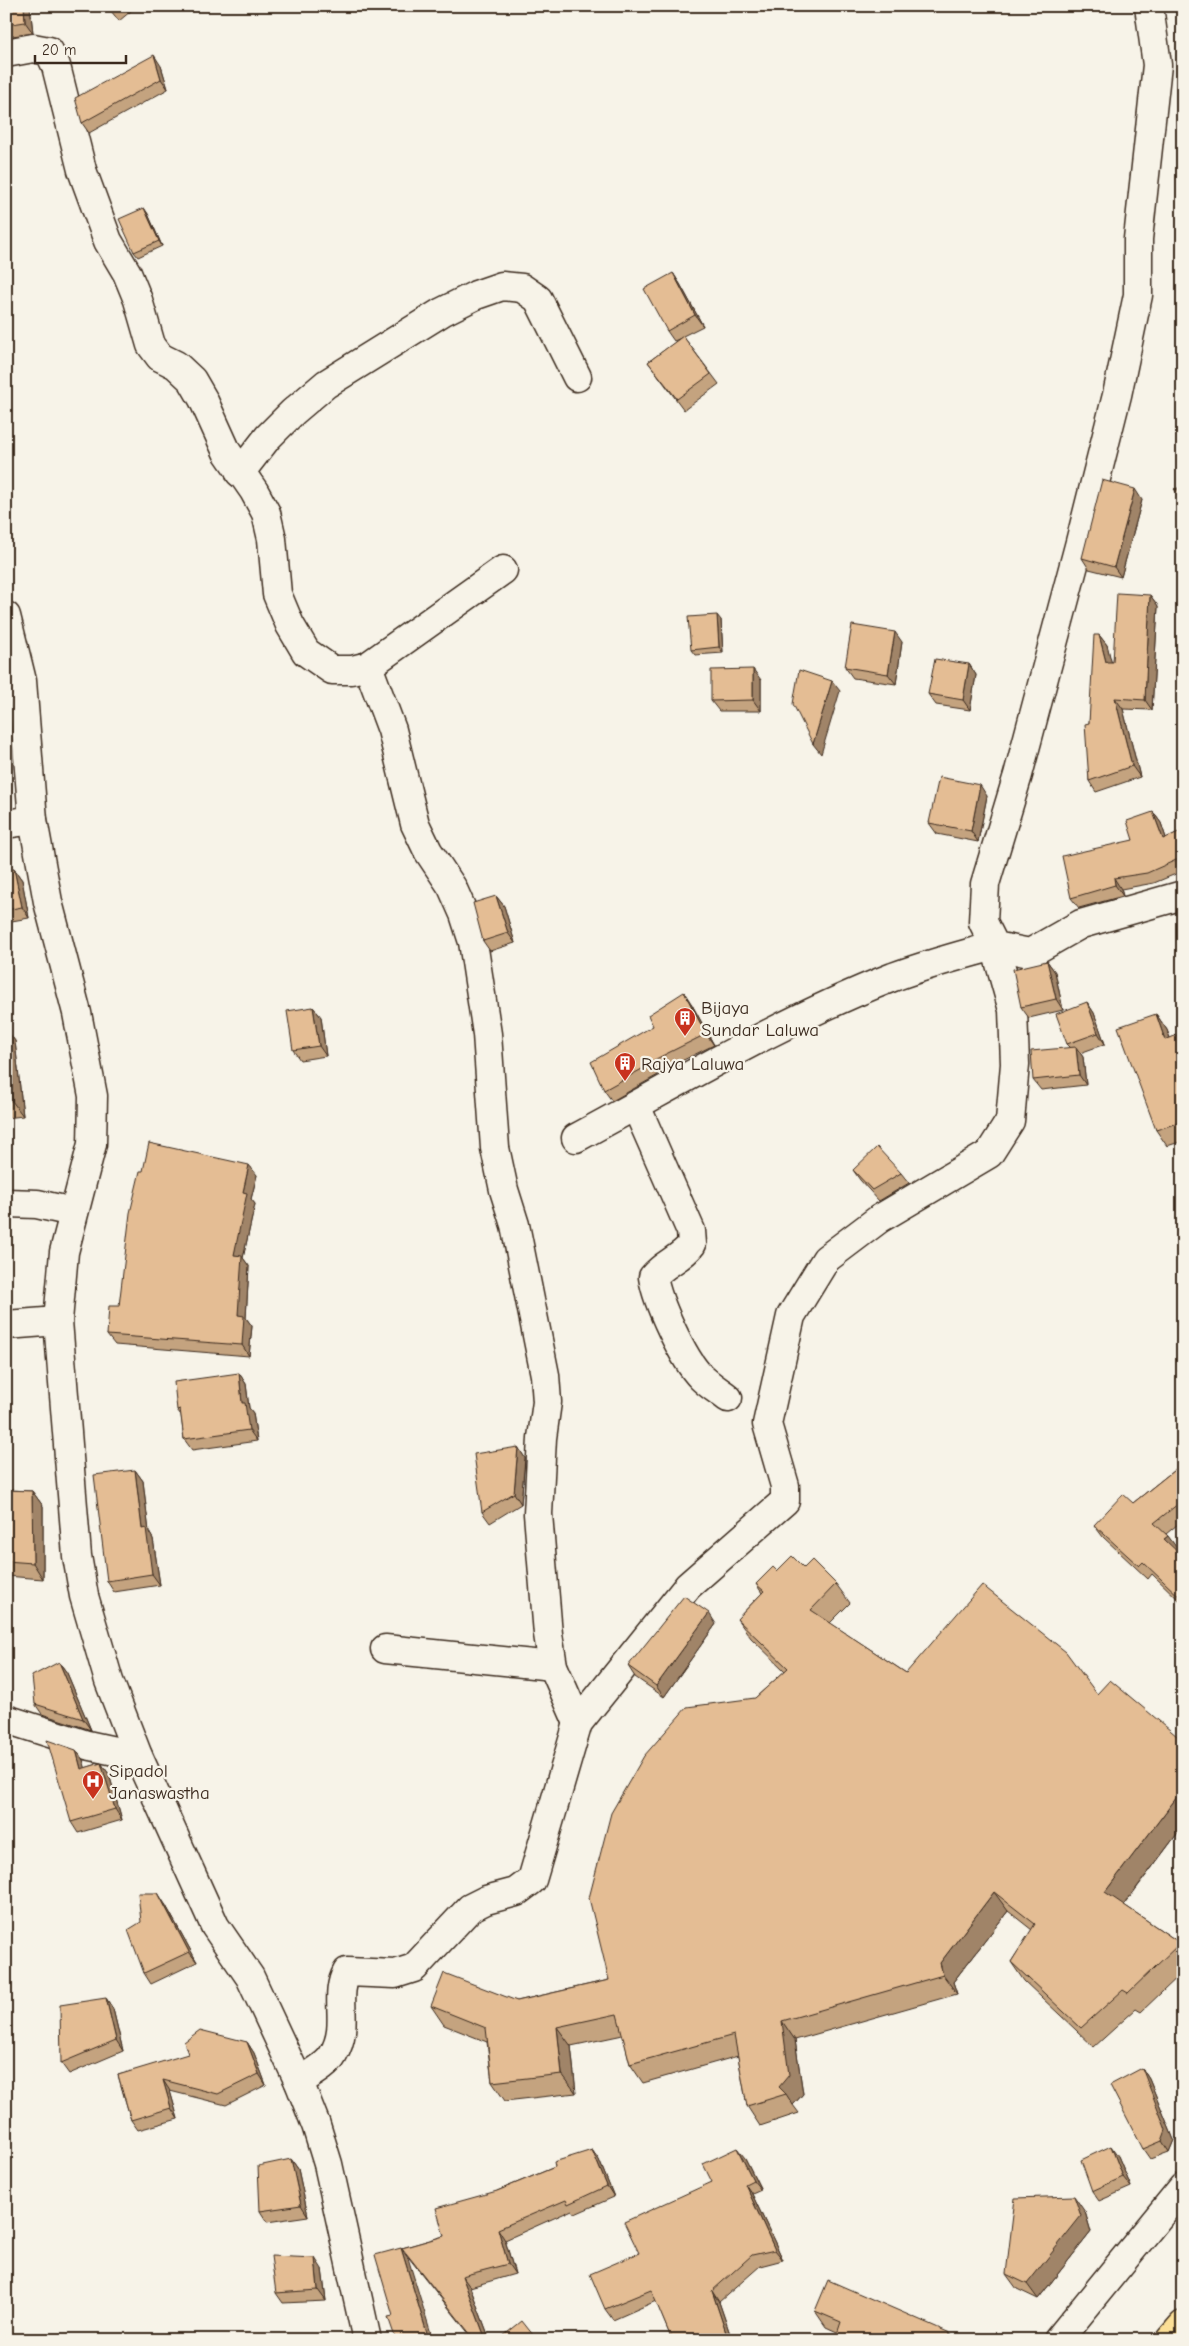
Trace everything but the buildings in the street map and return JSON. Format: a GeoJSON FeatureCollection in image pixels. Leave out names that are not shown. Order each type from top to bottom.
{"type":"FeatureCollection","features":[{"type":"Feature","properties":{"kind":"highway"},"geometry":{"type":"LineString","coordinates":[[1170,2340],[1183,2325]]}},
{"type":"Feature","properties":{"kind":"street"},"geometry":{"type":"LineString","coordinates":[[299,2082],[332,2057],[343,2030],[341,1982],[347,1972],[395,1974],[414,1968],[470,1908],[486,1900],[516,1892],[532,1880],[578,1723],[688,1586],[785,1501],[785,1486],[767,1424],[791,1316],[826,1259],[879,1218],[989,1154],[1010,1121],[1015,1064],[1013,1010],[995,946],[983,922],[985,884],[1018,775],[1080,542],[1117,395],[1138,295],[1138,239],[1158,65],[1149,6]]}},
{"type":"Feature","properties":{"kind":"street"},"geometry":{"type":"LineString","coordinates":[[6,53],[33,48],[48,51],[52,58],[56,66],[69,121],[90,193],[108,241],[126,273],[138,300],[152,345],[160,358],[176,366],[192,380],[203,399],[227,452],[254,491],[266,513],[272,539],[277,594],[290,625],[306,652],[332,670],[352,670],[368,666],[503,570]]}},
{"type":"Feature","properties":{"kind":"street"},"geometry":{"type":"LineString","coordinates":[[240,473],[274,431],[326,384],[442,312],[476,295],[502,286],[522,288],[538,299],[576,377]]}},
{"type":"Feature","properties":{"kind":"street"},"geometry":{"type":"LineString","coordinates":[[6,616],[22,681],[33,820],[48,902],[77,1013],[93,1096],[92,1144],[64,1252],[58,1321],[78,1556],[84,1596],[109,1681],[138,1756],[215,1926],[250,1977],[299,2082],[316,2125],[328,2164],[366,2340]]}},
{"type":"Feature","properties":{"kind":"street"},"geometry":{"type":"LineString","coordinates":[[368,666],[392,730],[415,824],[428,851],[452,887],[464,914],[473,942],[487,1034],[495,1148],[504,1190],[515,1226],[545,1375],[547,1402],[542,1438],[538,1514],[544,1592],[554,1666],[578,1723]]}},
{"type":"Feature","properties":{"kind":"street"},"geometry":{"type":"LineString","coordinates":[[6,824],[33,820]]}},
{"type":"Feature","properties":{"kind":"street"},"geometry":{"type":"LineString","coordinates":[[576,1138],[760,1038],[832,1003],[894,977],[995,946],[1030,954],[1081,924],[1183,895]]}},
{"type":"Feature","properties":{"kind":"street"},"geometry":{"type":"LineString","coordinates":[[636,1106],[691,1231],[692,1244],[684,1255],[662,1266],[653,1277],[655,1291],[683,1351],[700,1376],[728,1398]]}},
{"type":"Feature","properties":{"kind":"street"},"geometry":{"type":"LineString","coordinates":[[6,1203],[36,1204],[73,1212]]}},
{"type":"Feature","properties":{"kind":"street"},"geometry":{"type":"LineString","coordinates":[[6,1325],[58,1321]]}},
{"type":"Feature","properties":{"kind":"street"},"geometry":{"type":"LineString","coordinates":[[385,1649],[554,1666]]}},
{"type":"Feature","properties":{"kind":"street"},"geometry":{"type":"LineString","coordinates":[[6,1719],[87,1744],[138,1756]]}},
{"type":"Feature","properties":{"kind":"street"},"geometry":{"type":"LineString","coordinates":[[1058,2340],[1183,2187]]}},
{"type":"Feature","properties":{"kind":"place","name":"Bijaya Sundar Laluwa"},"geometry":{"type":"Point","coordinates":[685,1037]}},
{"type":"Feature","properties":{"kind":"place","name":"Rajya Laluwa"},"geometry":{"type":"Point","coordinates":[625,1082]}},
{"type":"Feature","properties":{"kind":"place","name":"Sipadol Janaswastha"},"geometry":{"type":"Point","coordinates":[93,1800]}}]}
